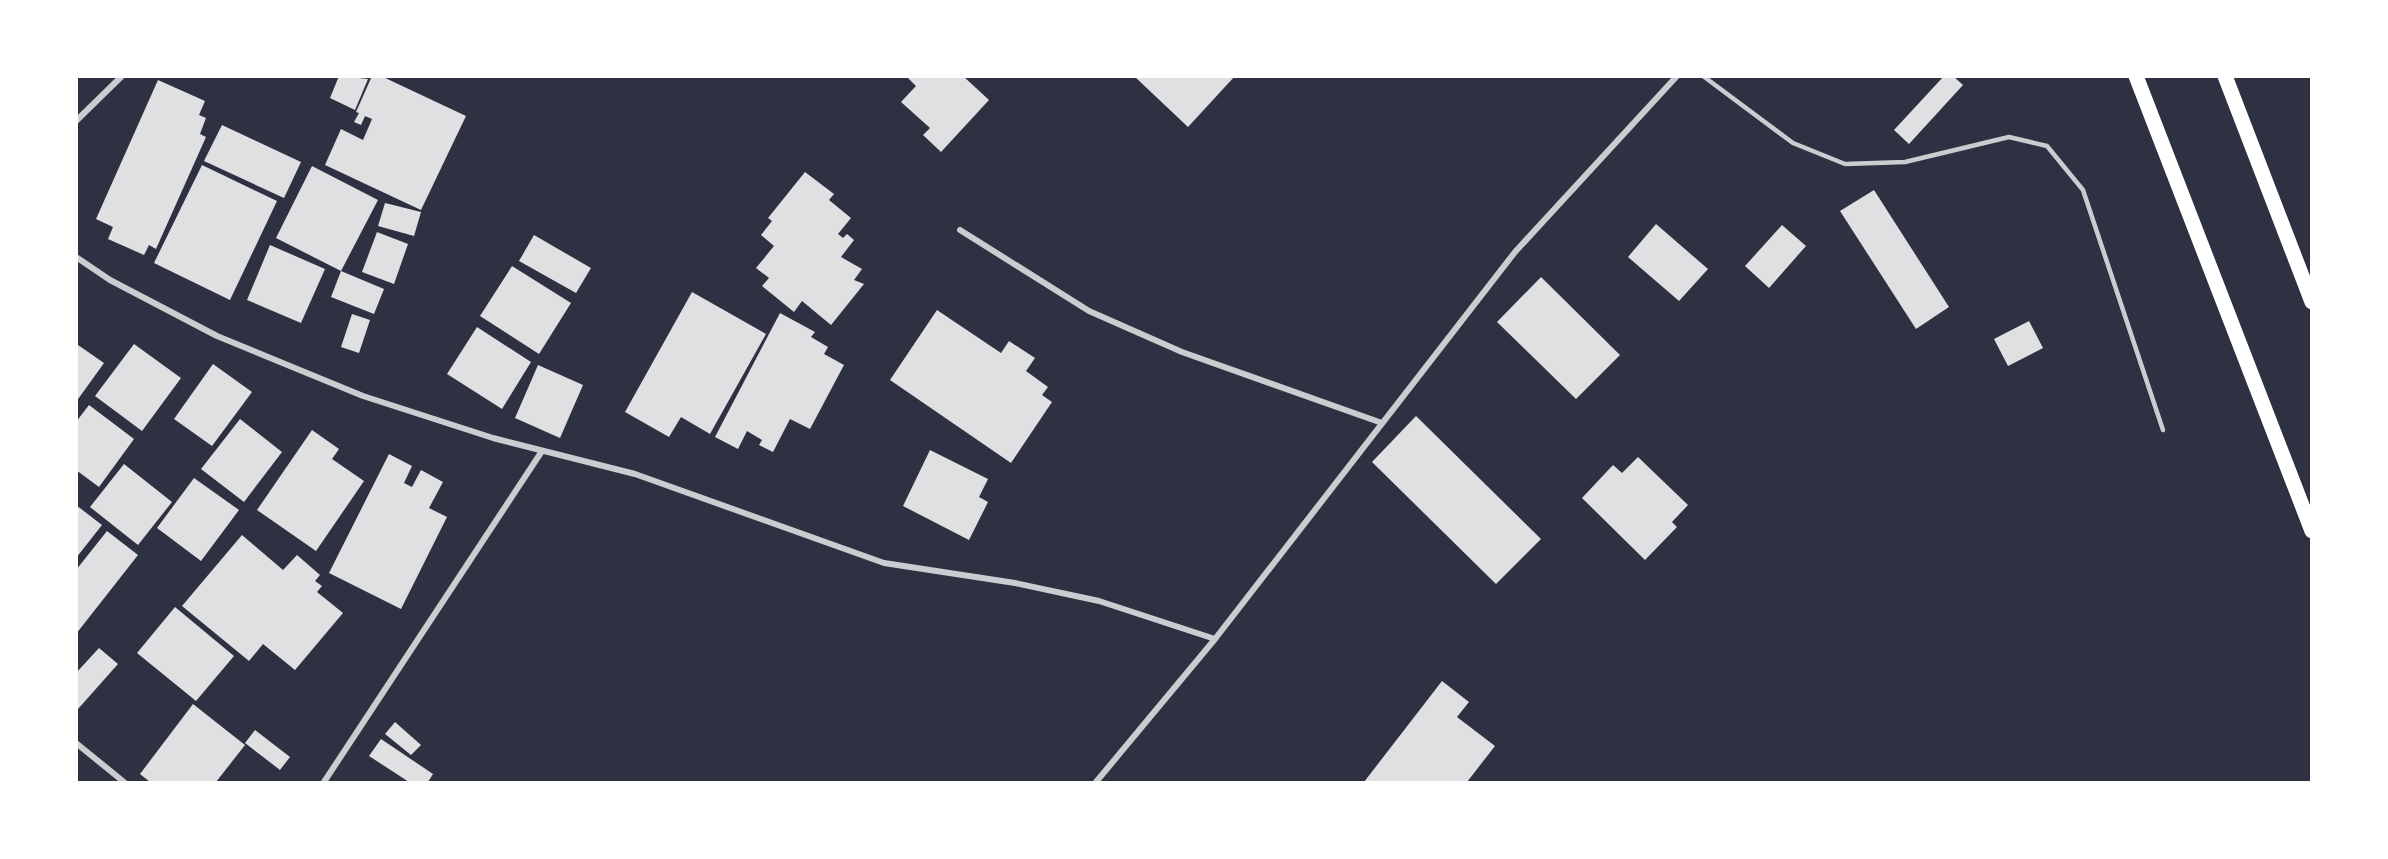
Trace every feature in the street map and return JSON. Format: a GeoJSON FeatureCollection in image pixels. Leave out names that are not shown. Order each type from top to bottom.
{"type":"FeatureCollection","features":[{"type":"Feature","properties":{"kind":"main road"},"geometry":{"type":"LineString","coordinates":[[2136,76],[2312,531]]}},
{"type":"Feature","properties":{"kind":"main road"},"geometry":{"type":"LineString","coordinates":[[2225,76],[2312,302]]}},
{"type":"Feature","properties":{"kind":"street"},"geometry":{"type":"LineString","coordinates":[[76,121],[122,76]]}},
{"type":"Feature","properties":{"kind":"street"},"geometry":{"type":"LineString","coordinates":[[1096,783],[1215,639],[1515,252],[1677,76]]}},
{"type":"Feature","properties":{"kind":"street"},"geometry":{"type":"LineString","coordinates":[[960,231],[1089,311],[1182,352],[1382,423]]}},
{"type":"Feature","properties":{"kind":"street"},"geometry":{"type":"LineString","coordinates":[[76,257],[110,280],[217,336],[363,396],[493,438],[635,474],[884,563],[1015,583],[1099,601],[1215,639]]}},
{"type":"Feature","properties":{"kind":"street"},"geometry":{"type":"LineString","coordinates":[[324,783],[542,451]]}},
{"type":"Feature","properties":{"kind":"street"},"geometry":{"type":"LineString","coordinates":[[76,743],[124,783]]}},
{"type":"Feature","properties":{"kind":"lane"},"geometry":{"type":"LineString","coordinates":[[1703,76],[1793,143],[1845,164],[1905,162],[2009,137],[2047,146],[2083,190],[2163,430]]}},
{"type":"Feature","properties":{"kind":"building"},"geometry":{"type":"Polygon","coordinates":[[[339,76],[368,79],[355,110],[330,98],[339,76]]]}},
{"type":"Feature","properties":{"kind":"building"},"geometry":{"type":"Polygon","coordinates":[[[372,76],[381,76],[466,116],[421,210],[325,165],[341,129],[363,140],[372,119],[365,116],[361,125],[354,122],[372,76]]]}},
{"type":"Feature","properties":{"kind":"building"},"geometry":{"type":"Polygon","coordinates":[[[906,76],[963,76],[989,100],[941,152],[923,135],[930,128],[901,102],[916,86],[906,76]]]}},
{"type":"Feature","properties":{"kind":"building"},"geometry":{"type":"Polygon","coordinates":[[[1134,76],[1235,76],[1188,127],[1134,76]]]}},
{"type":"Feature","properties":{"kind":"building"},"geometry":{"type":"Polygon","coordinates":[[[1944,76],[1953,76],[1963,85],[1909,144],[1894,130],[1944,76]]]}},
{"type":"Feature","properties":{"kind":"building"},"geometry":{"type":"Polygon","coordinates":[[[158,80],[205,101],[199,115],[206,118],[200,134],[206,137],[156,249],[149,245],[144,255],[108,239],[113,227],[96,219],[158,80]]]}},
{"type":"Feature","properties":{"kind":"building"},"geometry":{"type":"Polygon","coordinates":[[[222,125],[301,162],[284,198],[204,161],[222,125]]]}},
{"type":"Feature","properties":{"kind":"building"},"geometry":{"type":"Polygon","coordinates":[[[202,165],[277,201],[230,300],[154,263],[202,165]]]}},
{"type":"Feature","properties":{"kind":"building"},"geometry":{"type":"Polygon","coordinates":[[[312,166],[378,200],[341,271],[276,238],[312,166]]]}},
{"type":"Feature","properties":{"kind":"building"},"geometry":{"type":"Polygon","coordinates":[[[805,172],[834,194],[829,200],[851,218],[838,234],[843,238],[847,234],[854,240],[841,257],[862,269],[854,280],[864,284],[831,325],[802,301],[794,312],[762,286],[769,278],[756,268],[774,246],[761,235],[772,221],[768,218],[805,172]]]}},
{"type":"Feature","properties":{"kind":"building"},"geometry":{"type":"Polygon","coordinates":[[[1874,190],[1949,307],[1916,329],[1840,211],[1874,190]]]}},
{"type":"Feature","properties":{"kind":"building"},"geometry":{"type":"Polygon","coordinates":[[[385,203],[421,212],[414,236],[378,226],[385,203]]]}},
{"type":"Feature","properties":{"kind":"building"},"geometry":{"type":"Polygon","coordinates":[[[1656,224],[1708,269],[1679,301],[1628,257],[1656,224]]]}},
{"type":"Feature","properties":{"kind":"building"},"geometry":{"type":"Polygon","coordinates":[[[1782,225],[1806,246],[1769,288],[1745,266],[1782,225]]]}},
{"type":"Feature","properties":{"kind":"building"},"geometry":{"type":"Polygon","coordinates":[[[377,232],[408,244],[394,284],[362,272],[377,232]]]}},
{"type":"Feature","properties":{"kind":"building"},"geometry":{"type":"Polygon","coordinates":[[[534,235],[591,268],[576,293],[519,261],[534,235]]]}},
{"type":"Feature","properties":{"kind":"building"},"geometry":{"type":"Polygon","coordinates":[[[270,245],[325,269],[301,323],[247,300],[270,245]]]}},
{"type":"Feature","properties":{"kind":"building"},"geometry":{"type":"Polygon","coordinates":[[[512,266],[571,303],[539,354],[480,316],[512,266]]]}},
{"type":"Feature","properties":{"kind":"building"},"geometry":{"type":"Polygon","coordinates":[[[341,271],[384,289],[374,314],[331,297],[341,271]]]}},
{"type":"Feature","properties":{"kind":"building"},"geometry":{"type":"Polygon","coordinates":[[[1541,277],[1620,355],[1576,399],[1497,322],[1541,277]]]}},
{"type":"Feature","properties":{"kind":"building"},"geometry":{"type":"Polygon","coordinates":[[[692,292],[766,334],[710,434],[681,417],[669,437],[625,412],[692,292]]]}},
{"type":"Feature","properties":{"kind":"building"},"geometry":{"type":"Polygon","coordinates":[[[937,310],[1001,353],[1009,341],[1035,358],[1026,371],[1048,387],[1042,395],[1052,402],[1011,463],[890,380],[937,310]]]}},
{"type":"Feature","properties":{"kind":"building"},"geometry":{"type":"Polygon","coordinates":[[[780,313],[815,332],[811,337],[828,347],[824,354],[844,365],[810,429],[790,419],[773,452],[759,445],[762,440],[747,431],[738,449],[715,437],[780,313]]]}},
{"type":"Feature","properties":{"kind":"building"},"geometry":{"type":"Polygon","coordinates":[[[352,314],[370,320],[359,353],[341,347],[352,314]]]}},
{"type":"Feature","properties":{"kind":"building"},"geometry":{"type":"Polygon","coordinates":[[[2029,321],[2043,348],[2008,366],[1994,339],[2029,321]]]}},
{"type":"Feature","properties":{"kind":"building"},"geometry":{"type":"Polygon","coordinates":[[[477,327],[531,362],[502,409],[447,374],[477,327]]]}},
{"type":"Feature","properties":{"kind":"building"},"geometry":{"type":"Polygon","coordinates":[[[134,344],[181,378],[142,431],[95,396],[134,344]]]}},
{"type":"Feature","properties":{"kind":"building"},"geometry":{"type":"Polygon","coordinates":[[[78,345],[104,363],[76,402],[76,346],[78,345]]]}},
{"type":"Feature","properties":{"kind":"building"},"geometry":{"type":"Polygon","coordinates":[[[213,364],[252,392],[212,446],[174,419],[213,364]]]}},
{"type":"Feature","properties":{"kind":"building"},"geometry":{"type":"Polygon","coordinates":[[[538,365],[583,385],[560,438],[515,418],[538,365]]]}},
{"type":"Feature","properties":{"kind":"building"},"geometry":{"type":"Polygon","coordinates":[[[89,405],[134,439],[99,487],[76,470],[76,422],[89,405]]]}},
{"type":"Feature","properties":{"kind":"building"},"geometry":{"type":"Polygon","coordinates":[[[1416,416],[1541,539],[1496,584],[1372,462],[1416,416]]]}},
{"type":"Feature","properties":{"kind":"building"},"geometry":{"type":"Polygon","coordinates":[[[240,419],[282,452],[244,502],[201,469],[240,419]]]}},
{"type":"Feature","properties":{"kind":"building"},"geometry":{"type":"Polygon","coordinates":[[[312,430],[339,449],[332,459],[364,481],[316,551],[257,510],[312,430]]]}},
{"type":"Feature","properties":{"kind":"building"},"geometry":{"type":"Polygon","coordinates":[[[930,450],[988,479],[979,497],[988,502],[969,540],[903,506],[930,450]]]}},
{"type":"Feature","properties":{"kind":"building"},"geometry":{"type":"Polygon","coordinates":[[[389,454],[412,466],[404,483],[412,487],[421,470],[443,482],[429,508],[447,517],[401,609],[329,573],[389,454]]]}},
{"type":"Feature","properties":{"kind":"building"},"geometry":{"type":"Polygon","coordinates":[[[1638,457],[1688,505],[1672,522],[1677,527],[1645,560],[1582,498],[1613,465],[1622,473],[1638,457]]]}},
{"type":"Feature","properties":{"kind":"building"},"geometry":{"type":"Polygon","coordinates":[[[124,464],[172,502],[138,545],[90,507],[124,464]]]}},
{"type":"Feature","properties":{"kind":"building"},"geometry":{"type":"Polygon","coordinates":[[[194,478],[239,510],[201,561],[157,528],[194,478]]]}},
{"type":"Feature","properties":{"kind":"building"},"geometry":{"type":"Polygon","coordinates":[[[76,505],[102,525],[76,558],[76,505]]]}},
{"type":"Feature","properties":{"kind":"building"},"geometry":{"type":"Polygon","coordinates":[[[107,531],[138,555],[76,634],[76,570],[107,531]]]}},
{"type":"Feature","properties":{"kind":"building"},"geometry":{"type":"Polygon","coordinates":[[[242,535],[283,570],[297,555],[320,575],[315,581],[322,586],[317,592],[343,613],[295,670],[263,644],[249,661],[182,606],[242,535]]]}},
{"type":"Feature","properties":{"kind":"building"},"geometry":{"type":"Polygon","coordinates":[[[175,607],[234,656],[196,701],[137,653],[175,607]]]}},
{"type":"Feature","properties":{"kind":"building"},"geometry":{"type":"Polygon","coordinates":[[[99,648],[118,664],[78,709],[76,673],[99,648]]]}},
{"type":"Feature","properties":{"kind":"building"},"geometry":{"type":"Polygon","coordinates":[[[1442,681],[1469,702],[1457,717],[1495,746],[1467,782],[1364,782],[1442,681]]]}},
{"type":"Feature","properties":{"kind":"building"},"geometry":{"type":"Polygon","coordinates":[[[193,704],[245,745],[216,782],[150,782],[140,774],[193,704]]]}},
{"type":"Feature","properties":{"kind":"building"},"geometry":{"type":"Polygon","coordinates":[[[395,722],[421,745],[411,755],[385,734],[395,722]]]}},
{"type":"Feature","properties":{"kind":"building"},"geometry":{"type":"Polygon","coordinates":[[[255,730],[290,757],[280,770],[245,743],[255,730]]]}},
{"type":"Feature","properties":{"kind":"building"},"geometry":{"type":"Polygon","coordinates":[[[381,739],[433,774],[428,782],[409,782],[369,756],[381,739]]]}}]}
